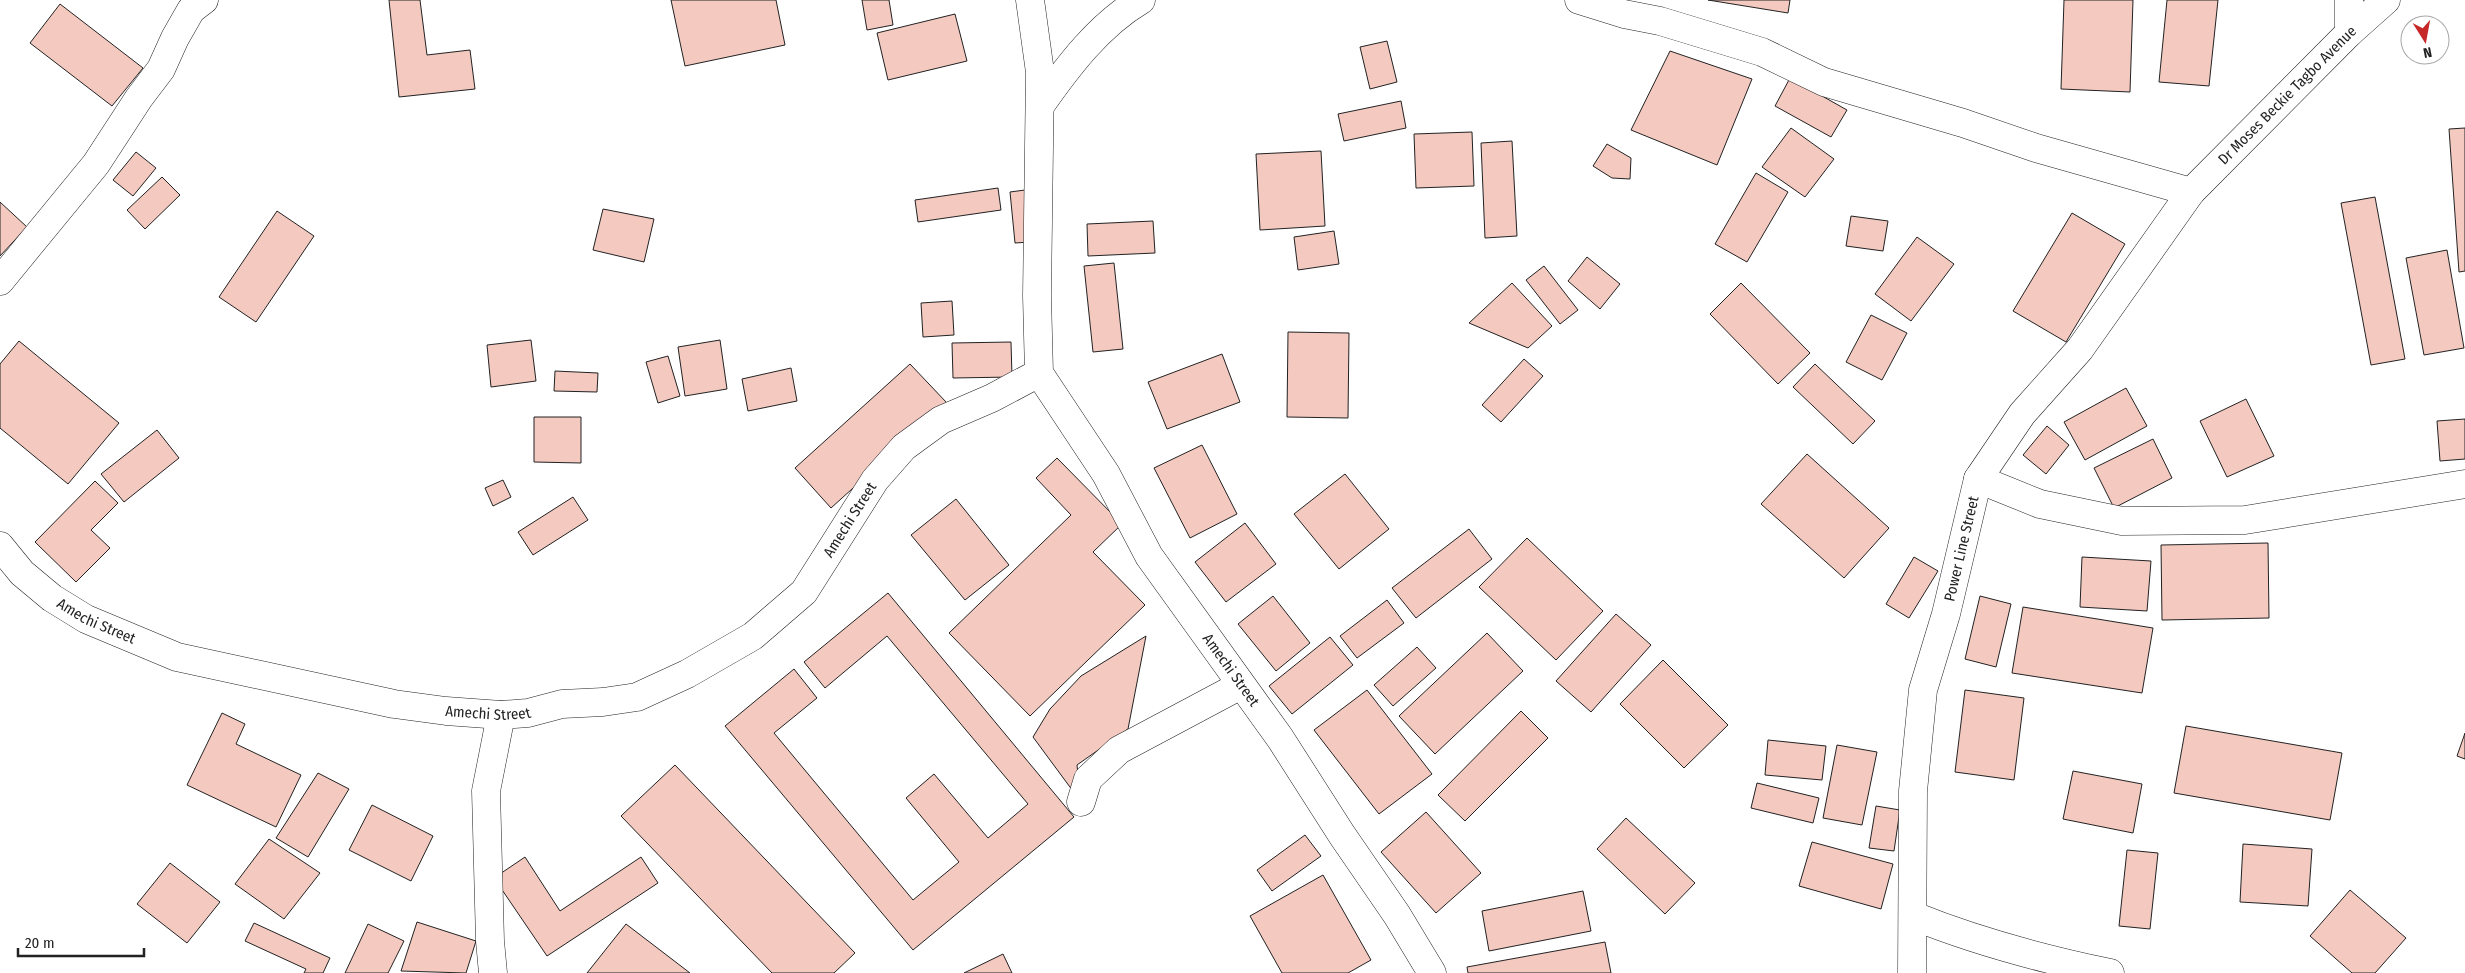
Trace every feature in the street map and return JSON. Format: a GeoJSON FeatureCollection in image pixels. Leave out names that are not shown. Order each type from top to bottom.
{"type":"FeatureCollection","features":[{"type":"Feature","properties":{"kind":"street"},"geometry":{"type":"LineString","coordinates":[[0,281],[96,164],[139,98],[161,69],[175,38],[191,10],[204,0]]}},
{"type":"Feature","properties":{"kind":"street"},"geometry":{"type":"LineString","coordinates":[[1030,0],[1040,72],[1037,296],[1039,373]]}},
{"type":"Feature","properties":{"kind":"street"},"geometry":{"type":"LineString","coordinates":[[1040,106],[1066,69],[1120,12],[1141,0]]}},
{"type":"Feature","properties":{"kind":"street"},"geometry":{"type":"LineString","coordinates":[[1579,0],[1624,14],[1660,21],[1762,52],[1824,82],[1954,120],[2036,148],[2191,192]]}},
{"type":"Feature","properties":{"kind":"street"},"geometry":{"type":"LineString","coordinates":[[2349,0],[2349,33]]}},
{"type":"Feature","properties":{"kind":"street","name":"Dr Moses Beckie Tagbo Avenue"},"geometry":{"type":"LineString","coordinates":[[2191,192],[2349,33],[2386,0]]}},
{"type":"Feature","properties":{"kind":"street","name":"Power Line Street"},"geometry":{"type":"LineString","coordinates":[[1912,973],[1914,791],[1923,690],[1946,614],[1978,479],[2022,414],[2080,349],[2191,192]]}},
{"type":"Feature","properties":{"kind":"street","name":"Amechi Street"},"geometry":{"type":"LineString","coordinates":[[0,546],[22,572],[52,598],[86,619],[177,657],[394,704],[446,711],[501,715],[528,713],[562,704],[603,702],[637,697],[687,674],[753,636],[804,592],[875,480],[904,448],[941,420],[992,398],[1039,373],[1106,474],[1149,556],[1280,738],[1342,835],[1398,915],[1432,973]]}},
{"type":"Feature","properties":{"kind":"street"},"geometry":{"type":"LineString","coordinates":[[1978,479],[2040,504],[2122,521],[2245,520],[2465,484]]}},
{"type":"Feature","properties":{"kind":"street"},"geometry":{"type":"LineString","coordinates":[[1082,802],[1088,779],[1119,750],[1241,684]]}},
{"type":"Feature","properties":{"kind":"street"},"geometry":{"type":"LineString","coordinates":[[493,973],[490,941],[486,791],[501,715]]}},
{"type":"Feature","properties":{"kind":"street"},"geometry":{"type":"LineString","coordinates":[[1914,916],[1965,937],[2110,973]]}},
{"type":"Feature","properties":{"kind":"building"},"geometry":{"type":"Polygon","coordinates":[[[389,0],[420,0],[427,55],[470,50],[475,89],[399,97],[389,0]]]}},
{"type":"Feature","properties":{"kind":"building"},"geometry":{"type":"Polygon","coordinates":[[[671,0],[776,0],[785,45],[685,66],[671,0]]]}},
{"type":"Feature","properties":{"kind":"building"},"geometry":{"type":"Polygon","coordinates":[[[862,0],[889,0],[893,25],[867,30],[862,0]]]}},
{"type":"Feature","properties":{"kind":"building"},"geometry":{"type":"Polygon","coordinates":[[[1708,0],[1790,0],[1788,13],[1708,0]]]}},
{"type":"Feature","properties":{"kind":"building"},"geometry":{"type":"Polygon","coordinates":[[[2064,0],[2133,0],[2130,92],[2061,89],[2064,0]]]}},
{"type":"Feature","properties":{"kind":"building"},"geometry":{"type":"Polygon","coordinates":[[[2167,0],[2218,0],[2209,86],[2159,82],[2167,0]]]}},
{"type":"Feature","properties":{"kind":"building"},"geometry":{"type":"Polygon","coordinates":[[[60,4],[143,68],[112,106],[30,43],[60,4]]]}},
{"type":"Feature","properties":{"kind":"building"},"geometry":{"type":"Polygon","coordinates":[[[955,14],[967,61],[888,80],[877,33],[955,14]]]}},
{"type":"Feature","properties":{"kind":"building"},"geometry":{"type":"Polygon","coordinates":[[[1387,41],[1397,82],[1370,89],[1360,47],[1387,41]]]}},
{"type":"Feature","properties":{"kind":"building"},"geometry":{"type":"Polygon","coordinates":[[[1670,51],[1752,79],[1717,165],[1631,130],[1670,51]]]}},
{"type":"Feature","properties":{"kind":"building"},"geometry":{"type":"Polygon","coordinates":[[[1790,78],[1847,110],[1831,137],[1775,106],[1790,78]]]}},
{"type":"Feature","properties":{"kind":"building"},"geometry":{"type":"Polygon","coordinates":[[[1401,101],[1406,128],[1344,141],[1338,114],[1401,101]]]}},
{"type":"Feature","properties":{"kind":"building"},"geometry":{"type":"Polygon","coordinates":[[[1791,128],[1834,159],[1805,197],[1762,167],[1791,128]]]}},
{"type":"Feature","properties":{"kind":"building"},"geometry":{"type":"Polygon","coordinates":[[[2465,128],[2465,271],[2459,272],[2449,129],[2465,128]]]}},
{"type":"Feature","properties":{"kind":"building"},"geometry":{"type":"Polygon","coordinates":[[[1472,132],[1474,186],[1416,188],[1414,134],[1472,132]]]}},
{"type":"Feature","properties":{"kind":"building"},"geometry":{"type":"Polygon","coordinates":[[[1512,141],[1517,236],[1485,238],[1481,143],[1512,141]]]}},
{"type":"Feature","properties":{"kind":"building"},"geometry":{"type":"Polygon","coordinates":[[[1607,144],[1631,158],[1630,179],[1612,178],[1593,166],[1607,144]]]}},
{"type":"Feature","properties":{"kind":"building"},"geometry":{"type":"Polygon","coordinates":[[[1321,151],[1325,226],[1260,230],[1256,154],[1321,151]]]}},
{"type":"Feature","properties":{"kind":"building"},"geometry":{"type":"Polygon","coordinates":[[[136,152],[156,168],[133,196],[113,180],[136,152]]]}},
{"type":"Feature","properties":{"kind":"building"},"geometry":{"type":"Polygon","coordinates":[[[1756,173],[1788,192],[1747,262],[1715,244],[1756,173]]]}},
{"type":"Feature","properties":{"kind":"building"},"geometry":{"type":"Polygon","coordinates":[[[162,177],[180,195],[145,229],[127,210],[162,177]]]}},
{"type":"Feature","properties":{"kind":"building"},"geometry":{"type":"Polygon","coordinates":[[[998,188],[1001,210],[918,222],[915,200],[998,188]]]}},
{"type":"Feature","properties":{"kind":"building"},"geometry":{"type":"Polygon","coordinates":[[[1025,190],[1030,242],[1015,243],[1010,192],[1025,190]]]}},
{"type":"Feature","properties":{"kind":"building"},"geometry":{"type":"Polygon","coordinates":[[[2375,197],[2405,359],[2371,365],[2341,203],[2375,197]]]}},
{"type":"Feature","properties":{"kind":"building"},"geometry":{"type":"Polygon","coordinates":[[[0,202],[27,227],[0,256],[0,202]]]}},
{"type":"Feature","properties":{"kind":"building"},"geometry":{"type":"Polygon","coordinates":[[[603,209],[654,219],[644,262],[593,250],[603,209]]]}},
{"type":"Feature","properties":{"kind":"building"},"geometry":{"type":"Polygon","coordinates":[[[277,211],[314,236],[256,322],[219,297],[277,211]]]}},
{"type":"Feature","properties":{"kind":"building"},"geometry":{"type":"Polygon","coordinates":[[[2072,213],[2125,244],[2066,342],[2013,311],[2072,213]]]}},
{"type":"Feature","properties":{"kind":"building"},"geometry":{"type":"Polygon","coordinates":[[[1851,216],[1888,221],[1883,251],[1846,246],[1851,216]]]}},
{"type":"Feature","properties":{"kind":"building"},"geometry":{"type":"Polygon","coordinates":[[[1153,221],[1155,253],[1088,256],[1087,224],[1153,221]]]}},
{"type":"Feature","properties":{"kind":"building"},"geometry":{"type":"Polygon","coordinates":[[[1334,231],[1339,264],[1298,270],[1294,237],[1334,231]]]}},
{"type":"Feature","properties":{"kind":"building"},"geometry":{"type":"Polygon","coordinates":[[[1917,237],[1954,264],[1911,321],[1875,294],[1917,237]]]}},
{"type":"Feature","properties":{"kind":"building"},"geometry":{"type":"Polygon","coordinates":[[[2447,250],[2464,348],[2424,355],[2406,258],[2447,250]]]}},
{"type":"Feature","properties":{"kind":"building"},"geometry":{"type":"Polygon","coordinates":[[[1587,257],[1620,284],[1600,309],[1568,281],[1587,257]]]}},
{"type":"Feature","properties":{"kind":"building"},"geometry":{"type":"Polygon","coordinates":[[[1114,263],[1123,349],[1093,352],[1084,266],[1114,263]]]}},
{"type":"Feature","properties":{"kind":"building"},"geometry":{"type":"Polygon","coordinates":[[[1544,266],[1578,310],[1560,324],[1526,280],[1544,266]]]}},
{"type":"Feature","properties":{"kind":"building"},"geometry":{"type":"Polygon","coordinates":[[[1512,283],[1552,326],[1528,348],[1469,323],[1512,283]]]}},
{"type":"Feature","properties":{"kind":"building"},"geometry":{"type":"Polygon","coordinates":[[[1741,283],[1810,353],[1778,384],[1710,314],[1741,283]]]}},
{"type":"Feature","properties":{"kind":"building"},"geometry":{"type":"Polygon","coordinates":[[[952,301],[954,335],[923,337],[921,303],[952,301]]]}},
{"type":"Feature","properties":{"kind":"building"},"geometry":{"type":"Polygon","coordinates":[[[1871,315],[1907,333],[1882,380],[1846,362],[1871,315]]]}},
{"type":"Feature","properties":{"kind":"building"},"geometry":{"type":"Polygon","coordinates":[[[1288,332],[1349,333],[1348,418],[1287,417],[1288,332]]]}},
{"type":"Feature","properties":{"kind":"building"},"geometry":{"type":"Polygon","coordinates":[[[531,340],[536,381],[491,387],[487,345],[531,340]]]}},
{"type":"Feature","properties":{"kind":"building"},"geometry":{"type":"Polygon","coordinates":[[[720,340],[727,389],[685,396],[678,347],[720,340]]]}},
{"type":"Feature","properties":{"kind":"building"},"geometry":{"type":"Polygon","coordinates":[[[19,341],[119,423],[68,484],[0,428],[0,364],[19,341]]]}},
{"type":"Feature","properties":{"kind":"building"},"geometry":{"type":"Polygon","coordinates":[[[1011,342],[1012,377],[953,378],[952,343],[1011,342]]]}},
{"type":"Feature","properties":{"kind":"building"},"geometry":{"type":"Polygon","coordinates":[[[1222,354],[1240,402],[1167,429],[1148,382],[1222,354]]]}},
{"type":"Feature","properties":{"kind":"building"},"geometry":{"type":"Polygon","coordinates":[[[668,356],[680,396],[658,403],[646,362],[668,356]]]}},
{"type":"Feature","properties":{"kind":"building"},"geometry":{"type":"Polygon","coordinates":[[[1524,359],[1543,376],[1501,422],[1482,405],[1524,359]]]}},
{"type":"Feature","properties":{"kind":"building"},"geometry":{"type":"Polygon","coordinates":[[[910,364],[947,403],[831,508],[795,468],[910,364]]]}},
{"type":"Feature","properties":{"kind":"building"},"geometry":{"type":"Polygon","coordinates":[[[1815,364],[1875,421],[1853,444],[1793,387],[1815,364]]]}},
{"type":"Feature","properties":{"kind":"building"},"geometry":{"type":"Polygon","coordinates":[[[791,368],[797,401],[748,411],[742,379],[791,368]]]}},
{"type":"Feature","properties":{"kind":"building"},"geometry":{"type":"Polygon","coordinates":[[[555,371],[598,373],[597,392],[554,391],[555,371]]]}},
{"type":"Feature","properties":{"kind":"building"},"geometry":{"type":"Polygon","coordinates":[[[2126,388],[2147,426],[2085,460],[2064,422],[2126,388]]]}},
{"type":"Feature","properties":{"kind":"building"},"geometry":{"type":"Polygon","coordinates":[[[2246,399],[2274,456],[2227,477],[2200,421],[2246,399]]]}},
{"type":"Feature","properties":{"kind":"building"},"geometry":{"type":"Polygon","coordinates":[[[534,417],[581,417],[581,463],[534,462],[534,417]]]}},
{"type":"Feature","properties":{"kind":"building"},"geometry":{"type":"Polygon","coordinates":[[[2465,419],[2465,459],[2440,461],[2437,421],[2465,419]]]}},
{"type":"Feature","properties":{"kind":"building"},"geometry":{"type":"Polygon","coordinates":[[[2047,426],[2069,445],[2046,474],[2023,455],[2047,426]]]}},
{"type":"Feature","properties":{"kind":"building"},"geometry":{"type":"Polygon","coordinates":[[[157,430],[179,458],[124,502],[101,474],[157,430]]]}},
{"type":"Feature","properties":{"kind":"building"},"geometry":{"type":"Polygon","coordinates":[[[2153,439],[2172,478],[2114,508],[2094,468],[2153,439]]]}},
{"type":"Feature","properties":{"kind":"building"},"geometry":{"type":"Polygon","coordinates":[[[1202,445],[1237,514],[1190,538],[1154,468],[1202,445]]]}},
{"type":"Feature","properties":{"kind":"building"},"geometry":{"type":"Polygon","coordinates":[[[1807,454],[1889,528],[1844,578],[1761,504],[1807,454]]]}},
{"type":"Feature","properties":{"kind":"building"},"geometry":{"type":"Polygon","coordinates":[[[1057,458],[1122,524],[1093,552],[1145,605],[1030,716],[949,633],[1071,515],[1036,478],[1057,458]]]}},
{"type":"Feature","properties":{"kind":"building"},"geometry":{"type":"Polygon","coordinates":[[[1345,474],[1389,529],[1339,569],[1294,514],[1345,474]]]}},
{"type":"Feature","properties":{"kind":"building"},"geometry":{"type":"Polygon","coordinates":[[[503,480],[511,497],[493,506],[485,488],[503,480]]]}},
{"type":"Feature","properties":{"kind":"building"},"geometry":{"type":"Polygon","coordinates":[[[95,481],[118,503],[91,530],[110,548],[76,582],[35,542],[95,481]]]}},
{"type":"Feature","properties":{"kind":"building"},"geometry":{"type":"Polygon","coordinates":[[[573,497],[588,520],[533,555],[518,532],[573,497]]]}},
{"type":"Feature","properties":{"kind":"building"},"geometry":{"type":"Polygon","coordinates":[[[956,499],[1009,565],[965,600],[911,535],[956,499]]]}},
{"type":"Feature","properties":{"kind":"building"},"geometry":{"type":"Polygon","coordinates":[[[1245,523],[1276,564],[1226,602],[1195,562],[1245,523]]]}},
{"type":"Feature","properties":{"kind":"building"},"geometry":{"type":"Polygon","coordinates":[[[1469,529],[1492,559],[1416,618],[1392,588],[1469,529]]]}},
{"type":"Feature","properties":{"kind":"building"},"geometry":{"type":"Polygon","coordinates":[[[1527,538],[1603,611],[1556,660],[1479,587],[1527,538]]]}},
{"type":"Feature","properties":{"kind":"building"},"geometry":{"type":"Polygon","coordinates":[[[2268,543],[2269,618],[2162,620],[2161,545],[2268,543]]]}},
{"type":"Feature","properties":{"kind":"building"},"geometry":{"type":"Polygon","coordinates":[[[1914,557],[1938,571],[1909,618],[1886,604],[1914,557]]]}},
{"type":"Feature","properties":{"kind":"building"},"geometry":{"type":"Polygon","coordinates":[[[2082,557],[2151,561],[2147,611],[2080,607],[2082,557]]]}},
{"type":"Feature","properties":{"kind":"building"},"geometry":{"type":"Polygon","coordinates":[[[888,593],[1074,817],[913,950],[725,726],[794,669],[817,698],[774,733],[913,900],[959,862],[906,798],[934,774],[988,838],[1028,804],[887,636],[825,688],[804,662],[888,593]]]}},
{"type":"Feature","properties":{"kind":"building"},"geometry":{"type":"Polygon","coordinates":[[[1273,596],[1310,643],[1276,671],[1238,624],[1273,596]]]}},
{"type":"Feature","properties":{"kind":"building"},"geometry":{"type":"Polygon","coordinates":[[[1980,596],[2011,604],[1996,667],[1965,659],[1980,596]]]}},
{"type":"Feature","properties":{"kind":"building"},"geometry":{"type":"Polygon","coordinates":[[[1387,600],[1404,623],[1357,658],[1340,636],[1387,600]]]}},
{"type":"Feature","properties":{"kind":"building"},"geometry":{"type":"Polygon","coordinates":[[[2023,607],[2153,628],[2142,693],[2012,673],[2023,607]]]}},
{"type":"Feature","properties":{"kind":"building"},"geometry":{"type":"Polygon","coordinates":[[[1616,614],[1651,645],[1591,712],[1556,681],[1616,614]]]}},
{"type":"Feature","properties":{"kind":"building"},"geometry":{"type":"Polygon","coordinates":[[[1487,633],[1523,671],[1435,754],[1399,716],[1487,633]]]}},
{"type":"Feature","properties":{"kind":"building"},"geometry":{"type":"Polygon","coordinates":[[[1146,636],[1128,729],[1077,765],[1081,802],[1033,737],[1050,709],[1081,676],[1146,636]]]}},
{"type":"Feature","properties":{"kind":"building"},"geometry":{"type":"Polygon","coordinates":[[[1330,637],[1353,665],[1292,714],[1269,686],[1330,637]]]}},
{"type":"Feature","properties":{"kind":"building"},"geometry":{"type":"Polygon","coordinates":[[[1417,647],[1436,668],[1393,706],[1374,685],[1417,647]]]}},
{"type":"Feature","properties":{"kind":"building"},"geometry":{"type":"Polygon","coordinates":[[[1663,660],[1728,725],[1684,768],[1620,704],[1663,660]]]}},
{"type":"Feature","properties":{"kind":"building"},"geometry":{"type":"Polygon","coordinates":[[[1367,690],[1432,774],[1379,814],[1314,730],[1367,690]]]}},
{"type":"Feature","properties":{"kind":"building"},"geometry":{"type":"Polygon","coordinates":[[[1965,690],[2024,698],[2014,780],[1955,772],[1965,690]]]}},
{"type":"Feature","properties":{"kind":"building"},"geometry":{"type":"Polygon","coordinates":[[[1521,711],[1548,738],[1465,821],[1438,795],[1521,711]]]}},
{"type":"Feature","properties":{"kind":"building"},"geometry":{"type":"Polygon","coordinates":[[[222,713],[245,724],[236,744],[301,775],[276,827],[187,785],[222,713]]]}},
{"type":"Feature","properties":{"kind":"building"},"geometry":{"type":"Polygon","coordinates":[[[2186,726],[2342,753],[2330,820],[2174,793],[2186,726]]]}},
{"type":"Feature","properties":{"kind":"building"},"geometry":{"type":"Polygon","coordinates":[[[2465,733],[2465,759],[2457,756],[2465,733]]]}},
{"type":"Feature","properties":{"kind":"building"},"geometry":{"type":"Polygon","coordinates":[[[1768,740],[1826,746],[1822,780],[1765,775],[1768,740]]]}},
{"type":"Feature","properties":{"kind":"building"},"geometry":{"type":"Polygon","coordinates":[[[1837,745],[1877,752],[1862,825],[1823,818],[1837,745]]]}},
{"type":"Feature","properties":{"kind":"building"},"geometry":{"type":"Polygon","coordinates":[[[675,765],[855,953],[834,973],[772,973],[621,816],[675,765]]]}},
{"type":"Feature","properties":{"kind":"building"},"geometry":{"type":"Polygon","coordinates":[[[2073,771],[2142,784],[2133,833],[2063,819],[2073,771]]]}},
{"type":"Feature","properties":{"kind":"building"},"geometry":{"type":"Polygon","coordinates":[[[318,773],[349,789],[308,857],[276,838],[318,773]]]}},
{"type":"Feature","properties":{"kind":"building"},"geometry":{"type":"Polygon","coordinates":[[[1757,783],[1819,798],[1813,823],[1751,808],[1757,783]]]}},
{"type":"Feature","properties":{"kind":"building"},"geometry":{"type":"Polygon","coordinates":[[[372,805],[433,836],[411,881],[349,850],[372,805]]]}},
{"type":"Feature","properties":{"kind":"building"},"geometry":{"type":"Polygon","coordinates":[[[1876,806],[1900,810],[1894,851],[1869,848],[1876,806]]]}},
{"type":"Feature","properties":{"kind":"building"},"geometry":{"type":"Polygon","coordinates":[[[1426,812],[1481,873],[1436,913],[1381,852],[1426,812]]]}},
{"type":"Feature","properties":{"kind":"building"},"geometry":{"type":"Polygon","coordinates":[[[1626,818],[1695,883],[1665,914],[1597,849],[1626,818]]]}},
{"type":"Feature","properties":{"kind":"building"},"geometry":{"type":"Polygon","coordinates":[[[1305,835],[1321,856],[1272,891],[1257,870],[1305,835]]]}},
{"type":"Feature","properties":{"kind":"building"},"geometry":{"type":"Polygon","coordinates":[[[269,839],[320,873],[284,919],[235,884],[269,839]]]}},
{"type":"Feature","properties":{"kind":"building"},"geometry":{"type":"Polygon","coordinates":[[[1812,842],[1893,864],[1881,909],[1799,886],[1812,842]]]}},
{"type":"Feature","properties":{"kind":"building"},"geometry":{"type":"Polygon","coordinates":[[[2243,844],[2312,849],[2308,906],[2240,902],[2243,844]]]}},
{"type":"Feature","properties":{"kind":"building"},"geometry":{"type":"Polygon","coordinates":[[[2127,850],[2158,853],[2150,929],[2119,926],[2127,850]]]}},
{"type":"Feature","properties":{"kind":"building"},"geometry":{"type":"Polygon","coordinates":[[[525,857],[560,911],[641,857],[658,883],[547,956],[494,878],[525,857]]]}},
{"type":"Feature","properties":{"kind":"building"},"geometry":{"type":"Polygon","coordinates":[[[170,863],[220,902],[187,943],[137,904],[170,863]]]}},
{"type":"Feature","properties":{"kind":"building"},"geometry":{"type":"Polygon","coordinates":[[[1323,875],[1371,960],[1348,973],[1282,973],[1250,916],[1323,875]]]}},
{"type":"Feature","properties":{"kind":"building"},"geometry":{"type":"Polygon","coordinates":[[[2350,890],[2406,938],[2375,973],[2352,973],[2310,936],[2350,890]]]}},
{"type":"Feature","properties":{"kind":"building"},"geometry":{"type":"Polygon","coordinates":[[[1583,891],[1591,931],[1489,951],[1482,911],[1583,891]]]}},
{"type":"Feature","properties":{"kind":"building"},"geometry":{"type":"Polygon","coordinates":[[[417,922],[476,941],[466,973],[401,971],[417,922]]]}},
{"type":"Feature","properties":{"kind":"building"},"geometry":{"type":"Polygon","coordinates":[[[254,923],[330,958],[323,973],[304,973],[306,969],[245,941],[254,923]]]}},
{"type":"Feature","properties":{"kind":"building"},"geometry":{"type":"Polygon","coordinates":[[[368,924],[404,941],[388,973],[345,973],[368,924]]]}},
{"type":"Feature","properties":{"kind":"building"},"geometry":{"type":"Polygon","coordinates":[[[626,924],[690,973],[587,973],[626,924]]]}},
{"type":"Feature","properties":{"kind":"building"},"geometry":{"type":"Polygon","coordinates":[[[1605,942],[1611,973],[1468,973],[1467,967],[1605,942]]]}},
{"type":"Feature","properties":{"kind":"building"},"geometry":{"type":"Polygon","coordinates":[[[1003,954],[1012,973],[964,973],[1003,954]]]}}]}
